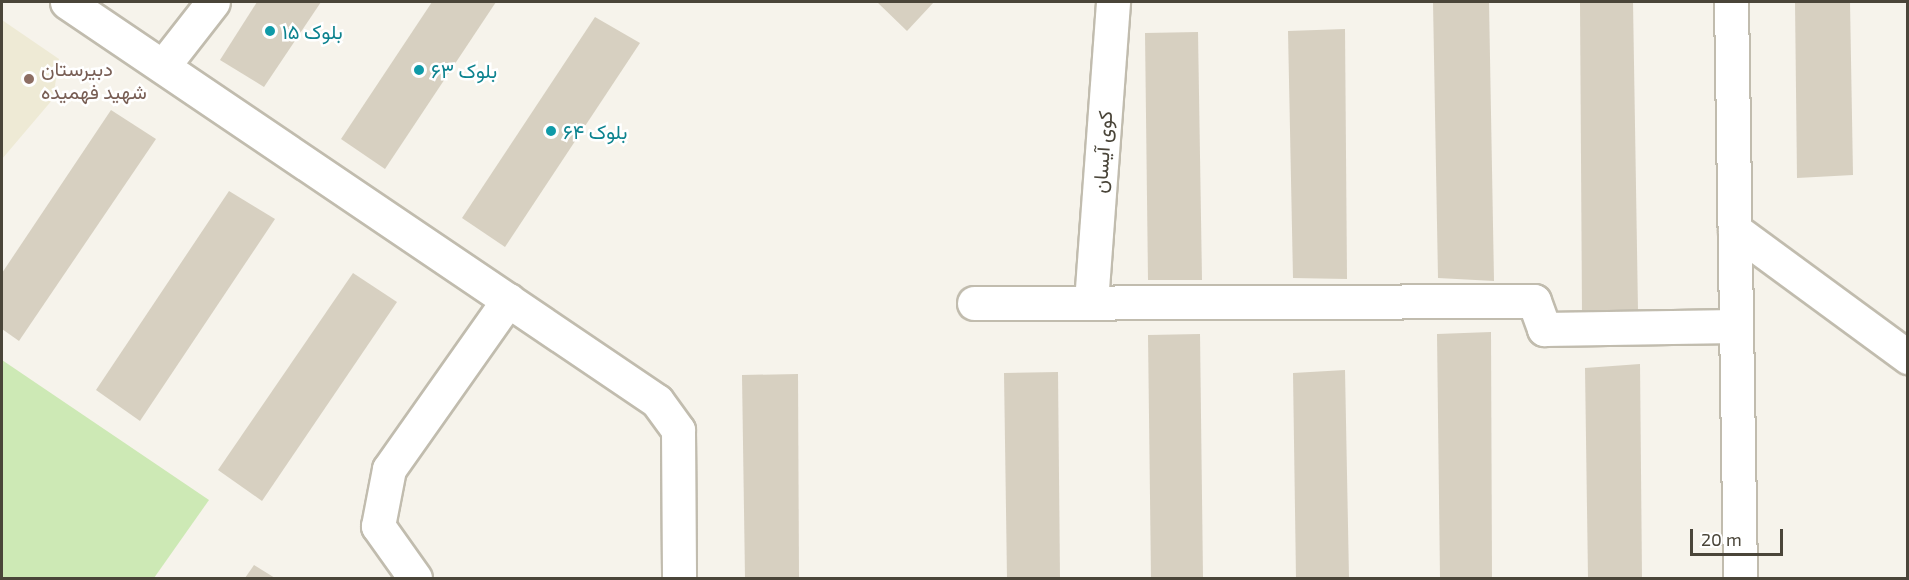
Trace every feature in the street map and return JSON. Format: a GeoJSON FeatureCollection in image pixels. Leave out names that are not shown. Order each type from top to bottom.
{"type":"FeatureCollection","features":[{"type":"Feature","properties":{"kind":"street"},"geometry":{"type":"LineString","coordinates":[[67,2],[657,401],[678,430],[679,579]]}},
{"type":"Feature","properties":{"kind":"street"},"geometry":{"type":"LineString","coordinates":[[163,66],[213,2]]}},
{"type":"Feature","properties":{"kind":"street","name":"کوی آیسان"},"geometry":{"type":"LineString","coordinates":[[1091,302],[1113,2]]}},
{"type":"Feature","properties":{"kind":"street"},"geometry":{"type":"LineString","coordinates":[[1731,2],[1740,579]]}},
{"type":"Feature","properties":{"kind":"street"},"geometry":{"type":"LineString","coordinates":[[1735,230],[1908,357]]}},
{"type":"Feature","properties":{"kind":"street"},"geometry":{"type":"LineString","coordinates":[[416,579],[378,526],[389,469],[508,300]]}},
{"type":"Feature","properties":{"kind":"street"},"geometry":{"type":"LineString","coordinates":[[974,303],[1534,301],[1544,329],[1736,326]]}},
{"type":"Feature","properties":{"kind":"shaded area","name":"دبیرستان شهید فهمیده"},"geometry":{"type":"Polygon","coordinates":[[[2,20],[59,59],[53,99],[2,159],[2,20]]]}},
{"type":"Feature","properties":{"kind":"green space"},"geometry":{"type":"Polygon","coordinates":[[[2,360],[209,500],[154,578],[2,578],[2,360]]]}},
{"type":"Feature","properties":{"kind":"building","name":"بلوک ۱۵"},"geometry":{"type":"Polygon","coordinates":[[[257,2],[321,2],[264,87],[220,60],[257,2]]]}},
{"type":"Feature","properties":{"kind":"building","name":"بلوک ۶۳"},"geometry":{"type":"Polygon","coordinates":[[[432,2],[496,2],[385,169],[341,139],[432,2]]]}},
{"type":"Feature","properties":{"kind":"building"},"geometry":{"type":"Polygon","coordinates":[[[877,2],[934,2],[907,31],[877,2]]]}},
{"type":"Feature","properties":{"kind":"building"},"geometry":{"type":"Polygon","coordinates":[[[1433,2],[1489,2],[1494,281],[1438,278],[1433,2]]]}},
{"type":"Feature","properties":{"kind":"building"},"geometry":{"type":"Polygon","coordinates":[[[1580,2],[1633,2],[1638,311],[1582,313],[1580,2]]]}},
{"type":"Feature","properties":{"kind":"building"},"geometry":{"type":"Polygon","coordinates":[[[1795,2],[1850,2],[1853,175],[1797,178],[1795,2]]]}},
{"type":"Feature","properties":{"kind":"building","name":"بلوک ۶۴"},"geometry":{"type":"Polygon","coordinates":[[[595,17],[640,43],[505,247],[462,218],[595,17]]]}},
{"type":"Feature","properties":{"kind":"building"},"geometry":{"type":"Polygon","coordinates":[[[1345,29],[1347,279],[1293,278],[1288,31],[1345,29]]]}},
{"type":"Feature","properties":{"kind":"building"},"geometry":{"type":"Polygon","coordinates":[[[1198,32],[1202,280],[1148,280],[1145,33],[1198,32]]]}},
{"type":"Feature","properties":{"kind":"building"},"geometry":{"type":"Polygon","coordinates":[[[111,110],[156,139],[19,341],[2,329],[2,273],[111,110]]]}},
{"type":"Feature","properties":{"kind":"building"},"geometry":{"type":"Polygon","coordinates":[[[229,191],[275,219],[140,421],[96,390],[229,191]]]}},
{"type":"Feature","properties":{"kind":"building"},"geometry":{"type":"Polygon","coordinates":[[[353,273],[397,302],[262,501],[218,470],[353,273]]]}},
{"type":"Feature","properties":{"kind":"building"},"geometry":{"type":"Polygon","coordinates":[[[1491,332],[1492,578],[1440,578],[1437,334],[1491,332]]]}},
{"type":"Feature","properties":{"kind":"building"},"geometry":{"type":"Polygon","coordinates":[[[1200,334],[1203,578],[1151,578],[1148,335],[1200,334]]]}},
{"type":"Feature","properties":{"kind":"building"},"geometry":{"type":"Polygon","coordinates":[[[1640,364],[1642,578],[1588,578],[1585,368],[1640,364]]]}},
{"type":"Feature","properties":{"kind":"building"},"geometry":{"type":"Polygon","coordinates":[[[1345,370],[1349,578],[1296,578],[1293,373],[1345,370]]]}},
{"type":"Feature","properties":{"kind":"building"},"geometry":{"type":"Polygon","coordinates":[[[1058,372],[1060,578],[1007,578],[1004,373],[1058,372]]]}},
{"type":"Feature","properties":{"kind":"building"},"geometry":{"type":"Polygon","coordinates":[[[798,374],[799,578],[745,578],[742,375],[798,374]]]}},
{"type":"Feature","properties":{"kind":"building"},"geometry":{"type":"Polygon","coordinates":[[[254,565],[275,578],[245,578],[254,565]]]}},
{"type":"Feature","properties":{"kind":"place","name":"بلوک ۱۵"},"geometry":{"type":"Point","coordinates":[270,31]}},
{"type":"Feature","properties":{"kind":"place","name":"بلوک ۶۳"},"geometry":{"type":"Point","coordinates":[419,70]}},
{"type":"Feature","properties":{"kind":"place","name":"دبیرستان شهید فهمیده"},"geometry":{"type":"Point","coordinates":[29,79]}},
{"type":"Feature","properties":{"kind":"place","name":"بلوک ۶۴"},"geometry":{"type":"Point","coordinates":[551,131]}}]}
